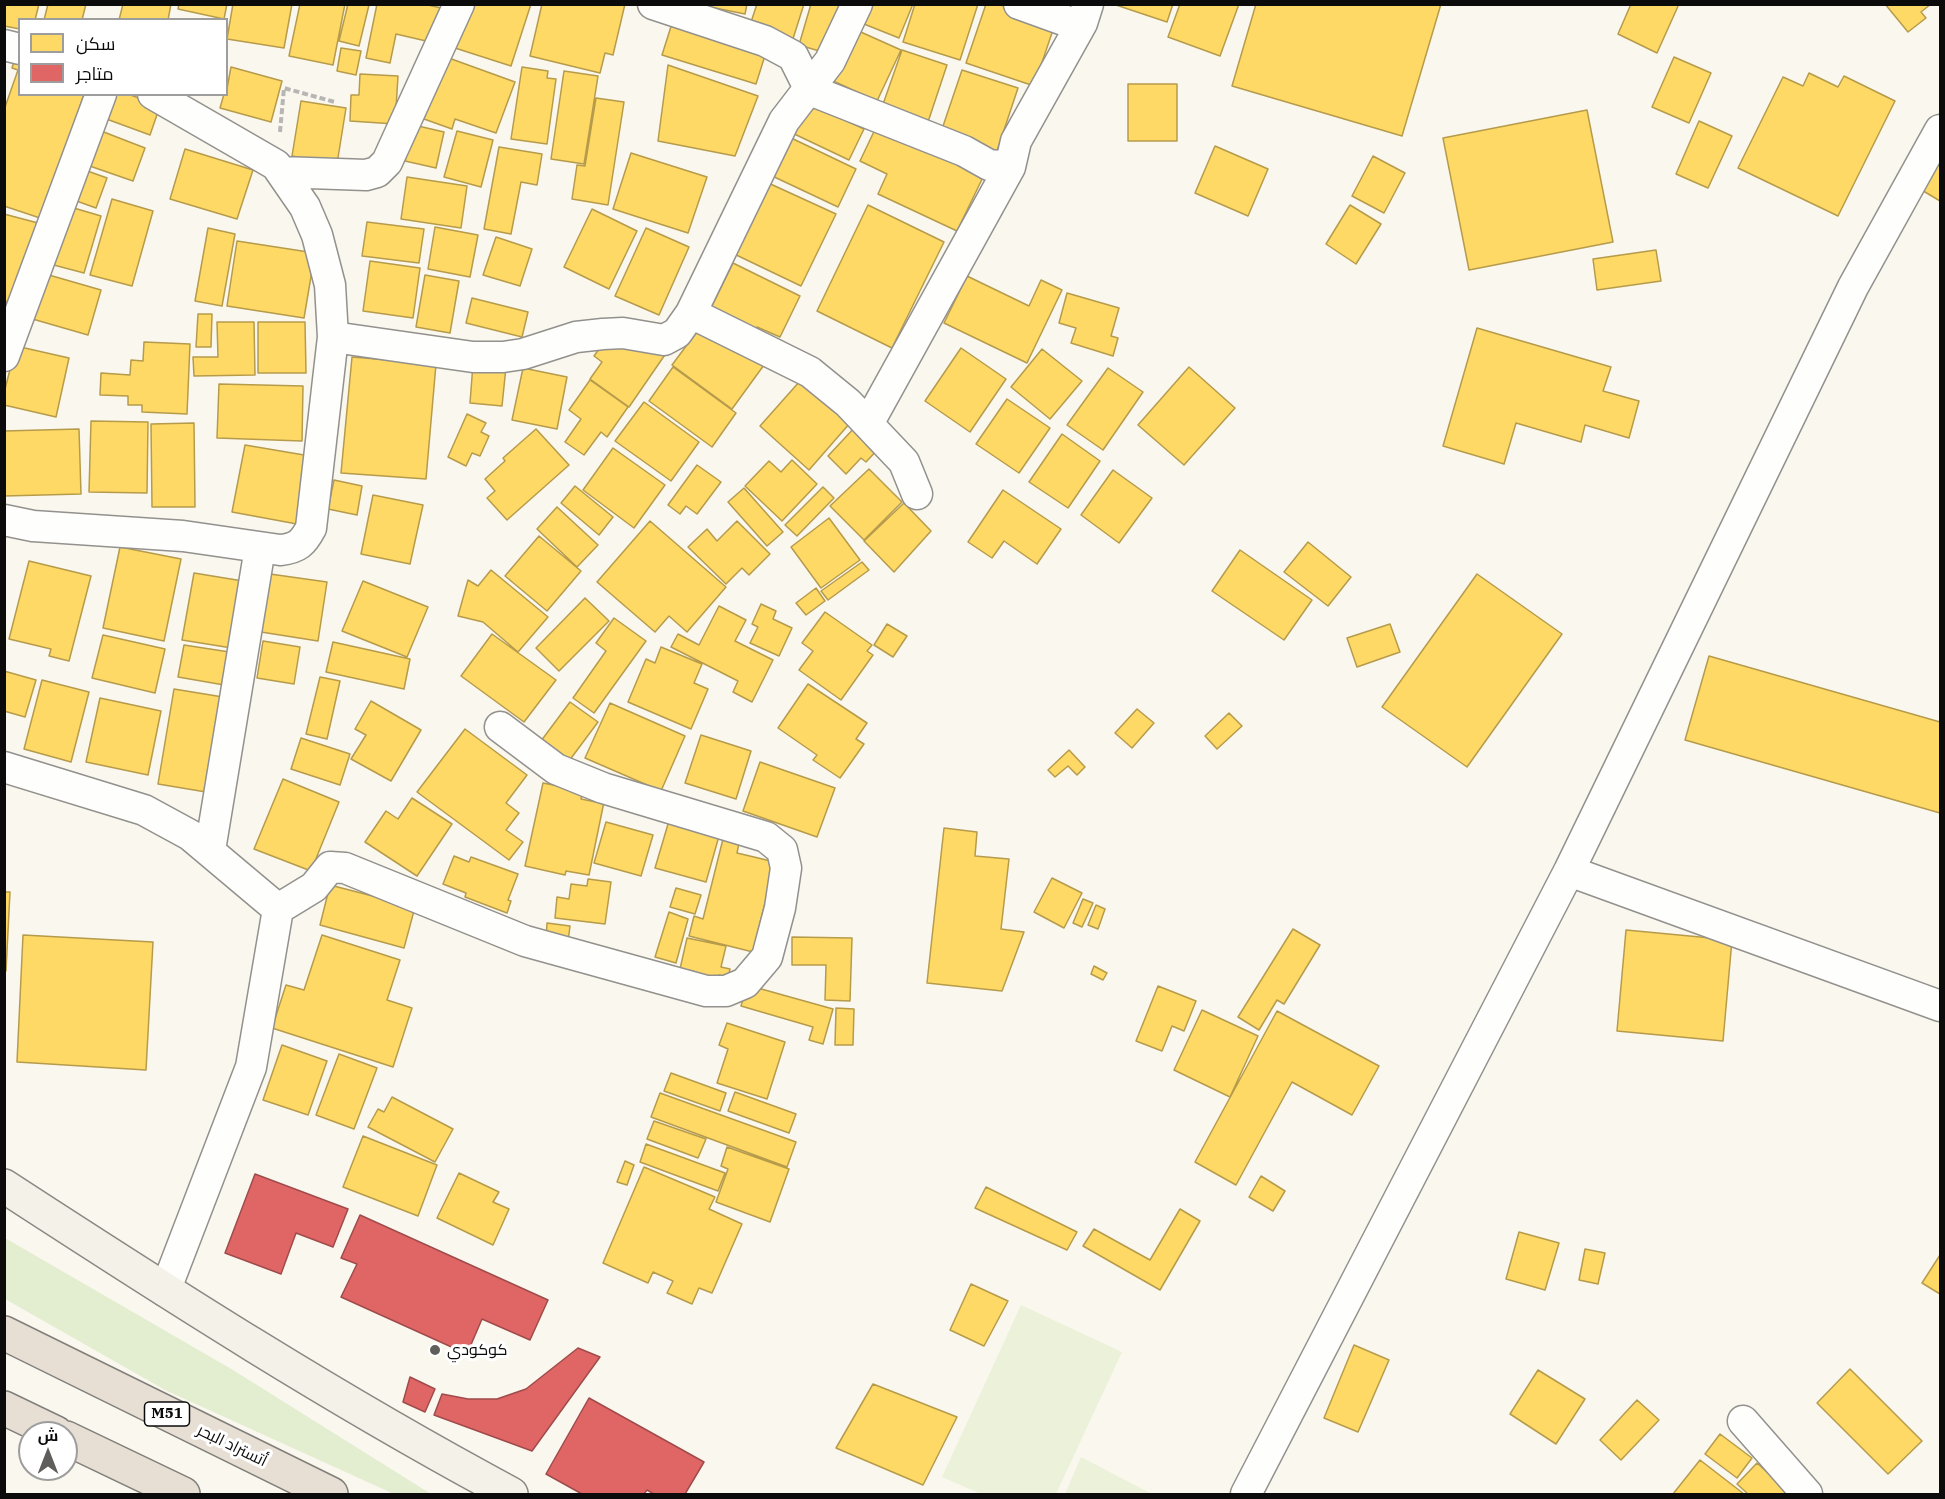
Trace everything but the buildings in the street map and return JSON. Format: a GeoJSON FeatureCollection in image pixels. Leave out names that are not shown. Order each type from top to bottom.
{"type":"FeatureCollection","features":[{"type":"Feature","properties":{"kind":"highway","name":"أتستراد البحر"},"geometry":{"type":"LineString","coordinates":[[4,1333],[331,1494]]}},
{"type":"Feature","properties":{"kind":"highway"},"geometry":{"type":"LineString","coordinates":[[4,1408],[31,1421]]}},
{"type":"Feature","properties":{"kind":"highway"},"geometry":{"type":"LineString","coordinates":[[78,1444],[183,1494]]}},
{"type":"Feature","properties":{"kind":"street"},"geometry":{"type":"LineString","coordinates":[[279,169],[366,175],[376,172],[387,162],[459,4]]}},
{"type":"Feature","properties":{"kind":"street"},"geometry":{"type":"LineString","coordinates":[[653,4],[725,26],[793,56],[810,90],[964,151],[990,165],[1010,167]]}},
{"type":"Feature","properties":{"kind":"street"},"geometry":{"type":"LineString","coordinates":[[333,336],[473,357],[503,357],[523,354],[576,336],[623,333],[664,340],[677,333],[691,313],[784,122],[830,61],[857,4]]}},
{"type":"Feature","properties":{"kind":"street"},"geometry":{"type":"LineString","coordinates":[[868,424],[1010,167],[1016,141],[1084,15],[1019,4]]}},
{"type":"Feature","properties":{"kind":"street"},"geometry":{"type":"LineString","coordinates":[[4,356],[100,96]]}},
{"type":"Feature","properties":{"kind":"street"},"geometry":{"type":"LineString","coordinates":[[4,520],[33,526],[183,536],[260,548],[292,549],[304,543],[310,528],[333,336],[330,285],[317,235],[305,207],[279,169],[156,96]]}},
{"type":"Feature","properties":{"kind":"street"},"geometry":{"type":"LineString","coordinates":[[1246,1494],[1569,871],[1853,287],[1941,130]]}},
{"type":"Feature","properties":{"kind":"street"},"geometry":{"type":"LineString","coordinates":[[691,313],[810,372],[848,402],[904,462],[917,494]]}},
{"type":"Feature","properties":{"kind":"street"},"geometry":{"type":"LineString","coordinates":[[210,850],[260,548]]}},
{"type":"Feature","properties":{"kind":"street"},"geometry":{"type":"LineString","coordinates":[[165,1291],[251,1067],[278,909],[314,887],[330,867],[345,868],[525,941],[706,991],[726,991],[746,983],[767,957],[786,868],[782,850],[766,837],[603,788],[556,769],[500,727]]}},
{"type":"Feature","properties":{"kind":"street"},"geometry":{"type":"LineString","coordinates":[[4,767],[144,810],[190,835],[278,909]]}},
{"type":"Feature","properties":{"kind":"street"},"geometry":{"type":"LineString","coordinates":[[1569,871],[1941,1006]]}},
{"type":"Feature","properties":{"kind":"street"},"geometry":{"type":"LineString","coordinates":[[4,1186],[165,1291],[437,1455],[511,1494]]}},
{"type":"Feature","properties":{"kind":"street"},"geometry":{"type":"LineString","coordinates":[[1743,1422],[1807,1494]]}},
{"type":"Feature","properties":{"kind":"path"},"geometry":{"type":"LineString","coordinates":[[279,169],[284,88],[335,102]]}},
{"type":"Feature","properties":{"kind":"green space"},"geometry":{"type":"Polygon","coordinates":[[[5,1238],[233,1370],[431,1494],[394,1494],[165,1390],[5,1299],[5,1238]]]}},
{"type":"Feature","properties":{"kind":"green space"},"geometry":{"type":"Polygon","coordinates":[[[1021,1305],[1122,1352],[1056,1494],[981,1494],[942,1477],[1021,1305]]]}},
{"type":"Feature","properties":{"kind":"green space"},"geometry":{"type":"Polygon","coordinates":[[[1081,1457],[1152,1494],[1065,1494],[1081,1457]]]}},
{"type":"Feature","properties":{"kind":"place","name":"كوكودي"},"geometry":{"type":"Point","coordinates":[435,1350]}}]}
